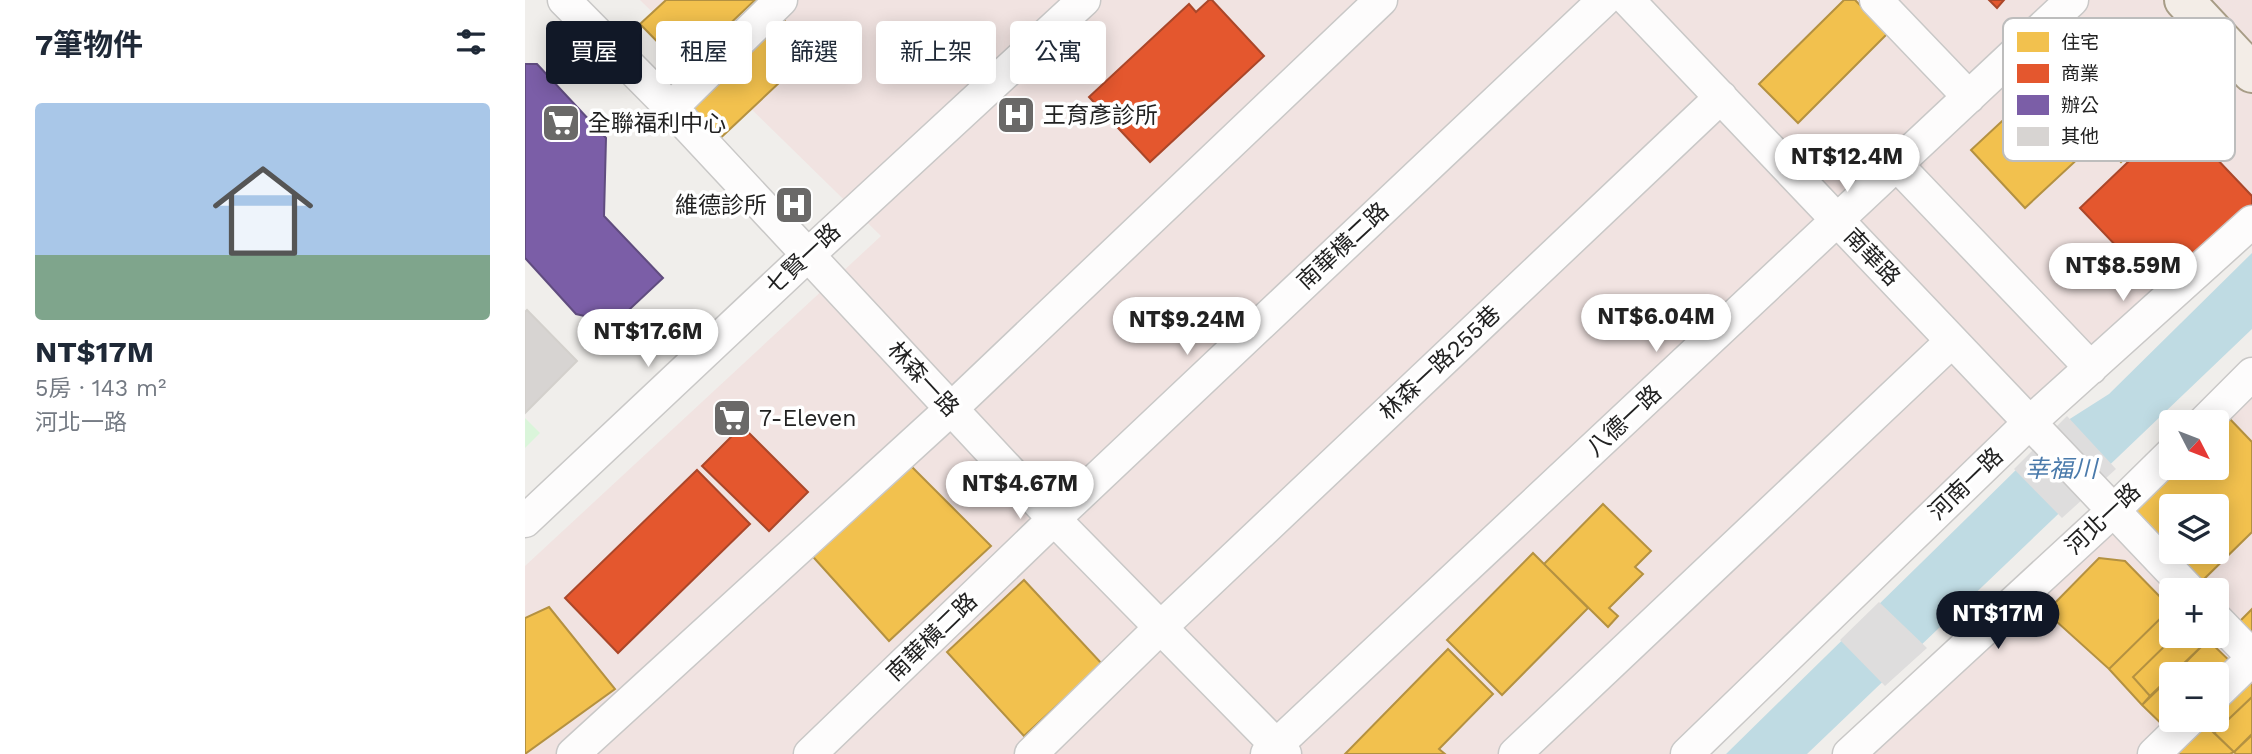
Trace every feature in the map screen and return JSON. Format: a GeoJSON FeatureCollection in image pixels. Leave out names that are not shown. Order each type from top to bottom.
{"type":"FeatureCollection","features":[{"type":"Feature","properties":{"kind":"main road"},"geometry":{"type":"LineString","coordinates":[[2184,0],[2201,18]]}},
{"type":"Feature","properties":{"kind":"main road"},"geometry":{"type":"LineString","coordinates":[[2235,55],[2252,73]]}},
{"type":"Feature","properties":{"kind":"street","name":"林森一路"},"geometry":{"type":"LineString","coordinates":[[564,0],[671,108],[1054,519],[1276,751]]}},
{"type":"Feature","properties":{"kind":"street"},"geometry":{"type":"LineString","coordinates":[[671,108],[781,0]]}},
{"type":"Feature","properties":{"kind":"street","name":"七賢一路"},"geometry":{"type":"LineString","coordinates":[[525,521],[807,255],[1084,0]]}},
{"type":"Feature","properties":{"kind":"street"},"geometry":{"type":"LineString","coordinates":[[573,754],[951,409],[1381,0]]}},
{"type":"Feature","properties":{"kind":"street","name":"南華橫二路"},"geometry":{"type":"LineString","coordinates":[[810,754],[1054,519],[1604,0]]}},
{"type":"Feature","properties":{"kind":"street","name":"南華路"},"geometry":{"type":"LineString","coordinates":[[1628,0],[2114,510]]}},
{"type":"Feature","properties":{"kind":"street"},"geometry":{"type":"LineString","coordinates":[[1876,0],[1969,97]]}},
{"type":"Feature","properties":{"kind":"street","name":"八德一路"},"geometry":{"type":"LineString","coordinates":[[2053,18],[2072,0]]}},
{"type":"Feature","properties":{"kind":"street","name":"八德一路"},"geometry":{"type":"LineString","coordinates":[[1276,751],[2003,65]]}},
{"type":"Feature","properties":{"kind":"street","name":"林森一路255巷"},"geometry":{"type":"LineString","coordinates":[[1031,754],[1160,628],[1721,97]]}},
{"type":"Feature","properties":{"kind":"street"},"geometry":{"type":"LineString","coordinates":[[1897,165],[2091,368]]}},
{"type":"Feature","properties":{"kind":"street","name":"河南一路"},"geometry":{"type":"LineString","coordinates":[[1687,754],[2029,423],[2252,222]]}},
{"type":"Feature","properties":{"kind":"street"},"geometry":{"type":"LineString","coordinates":[[1515,754],[1952,341]]}},
{"type":"Feature","properties":{"kind":"street"},"geometry":{"type":"LineString","coordinates":[[2216,410],[2252,374]]}},
{"type":"Feature","properties":{"kind":"street","name":"河北一路"},"geometry":{"type":"LineString","coordinates":[[1849,754],[2159,466]]}},
{"type":"Feature","properties":{"kind":"street"},"geometry":{"type":"LineString","coordinates":[[2114,510],[2178,578]]}},
{"type":"Feature","properties":{"kind":"street"},"geometry":{"type":"LineString","coordinates":[[2229,633],[2252,658],[2229,681]]}},
{"type":"Feature","properties":{"kind":"street"},"geometry":{"type":"LineString","coordinates":[[2154,754],[2177,732]]}},
{"type":"Feature","properties":{"kind":"shaded area"},"geometry":{"type":"Polygon","coordinates":[[[640,0],[2252,0],[2252,212],[1687,754],[525,754],[525,566],[881,236],[726,84],[752,84],[752,21],[661,21],[640,0]]]}},
{"type":"Feature","properties":{"kind":"shaded area"},"geometry":{"type":"Polygon","coordinates":[[[2252,389],[2252,754],[1872,754],[2159,479],[2229,480],[2229,411],[2252,389]]]}},
{"type":"Feature","properties":{"kind":"green space"},"geometry":{"type":"Polygon","coordinates":[[[525,418],[540,433],[525,448],[525,418]]]}},
{"type":"Feature","properties":{"kind":"water","name":"幸福川"},"geometry":{"type":"Polygon","coordinates":[[[2252,253],[2252,329],[2167,410],[2159,410],[2159,418],[1807,754],[1726,754],[2065,422],[2109,394],[2252,253]]]}},
{"type":"Feature","properties":{"kind":"pier"},"geometry":{"type":"Polygon","coordinates":[[[2067,416],[2116,469],[2062,518],[2014,469],[2067,416]]]}},
{"type":"Feature","properties":{"kind":"pier"},"geometry":{"type":"Polygon","coordinates":[[[1879,602],[1927,648],[1885,686],[1840,640],[1879,602]]]}},
{"type":"Feature","properties":{"kind":"building: 住宅"},"geometry":{"type":"Polygon","coordinates":[[[666,0],[755,0],[733,21],[656,21],[656,40],[642,26],[642,22],[666,0]]]}},
{"type":"Feature","properties":{"kind":"building: 住宅"},"geometry":{"type":"Polygon","coordinates":[[[1844,0],[1855,0],[1888,33],[1798,123],[1759,84],[1844,0]]]}},
{"type":"Feature","properties":{"kind":"building: 住宅"},"geometry":{"type":"Polygon","coordinates":[[[766,29],[766,84],[778,84],[714,144],[681,109],[708,84],[752,84],[752,42],[766,29]]]}},
{"type":"Feature","properties":{"kind":"building: 住宅"},"geometry":{"type":"Polygon","coordinates":[[[2003,120],[2003,161],[2076,161],[2025,208],[1971,150],[2003,120]]]}},
{"type":"Feature","properties":{"kind":"building: 住宅"},"geometry":{"type":"Polygon","coordinates":[[[2229,418],[2252,442],[2252,532],[2229,555],[2229,494],[2159,494],[2159,539],[2132,512],[2165,480],[2229,480],[2229,418]]]}},
{"type":"Feature","properties":{"kind":"building: 住宅"},"geometry":{"type":"Polygon","coordinates":[[[906,461],[991,546],[889,641],[806,549],[906,461]]]}},
{"type":"Feature","properties":{"kind":"building: 住宅"},"geometry":{"type":"Polygon","coordinates":[[[1603,504],[1651,551],[1635,567],[1643,574],[1609,608],[1618,616],[1608,627],[1544,564],[1603,504]]]}},
{"type":"Feature","properties":{"kind":"building: 住宅"},"geometry":{"type":"Polygon","coordinates":[[[1533,553],[1588,608],[1502,695],[1447,640],[1533,553]]]}},
{"type":"Feature","properties":{"kind":"building: 住宅"},"geometry":{"type":"Polygon","coordinates":[[[2099,558],[2125,561],[2159,596],[2159,620],[2109,669],[2046,612],[2099,558]]]}},
{"type":"Feature","properties":{"kind":"building: 住宅"},"geometry":{"type":"Polygon","coordinates":[[[2183,564],[2219,564],[2205,578],[2197,578],[2183,564]]]}},
{"type":"Feature","properties":{"kind":"building: 住宅"},"geometry":{"type":"Polygon","coordinates":[[[1024,580],[1102,664],[1024,736],[947,652],[1024,580]]]}},
{"type":"Feature","properties":{"kind":"building: 住宅"},"geometry":{"type":"Polygon","coordinates":[[[549,607],[615,689],[525,754],[525,618],[549,607]]]}},
{"type":"Feature","properties":{"kind":"building: 住宅"},"geometry":{"type":"Polygon","coordinates":[[[2252,609],[2252,638],[2238,623],[2252,609]]]}},
{"type":"Feature","properties":{"kind":"building: 住宅"},"geometry":{"type":"Polygon","coordinates":[[[2159,620],[2159,648],[2163,648],[2133,677],[2150,696],[2142,705],[2109,669],[2159,620]]]}},
{"type":"Feature","properties":{"kind":"building: 住宅"},"geometry":{"type":"Polygon","coordinates":[[[2163,648],[2200,648],[2185,662],[2159,662],[2159,687],[2150,696],[2133,677],[2163,648]]]}},
{"type":"Feature","properties":{"kind":"building: 住宅"},"geometry":{"type":"Polygon","coordinates":[[[2200,648],[2216,648],[2237,668],[2229,670],[2229,662],[2186,662],[2200,648]]]}},
{"type":"Feature","properties":{"kind":"building: 住宅"},"geometry":{"type":"Polygon","coordinates":[[[1448,649],[1493,694],[1439,749],[1445,754],[1345,754],[1448,649]]]}},
{"type":"Feature","properties":{"kind":"building: 住宅"},"geometry":{"type":"Polygon","coordinates":[[[2252,666],[2252,697],[2229,719],[2229,686],[2252,666]]]}},
{"type":"Feature","properties":{"kind":"building: 住宅"},"geometry":{"type":"Polygon","coordinates":[[[2159,689],[2159,721],[2142,705],[2159,689]]]}},
{"type":"Feature","properties":{"kind":"building: 住宅"},"geometry":{"type":"Polygon","coordinates":[[[2252,697],[2252,735],[2234,752],[2214,733],[2229,732],[2229,719],[2252,697]]]}},
{"type":"Feature","properties":{"kind":"building: 住宅"},"geometry":{"type":"Polygon","coordinates":[[[2186,732],[2213,732],[2234,752],[2230,754],[2162,754],[2186,732]]]}},
{"type":"Feature","properties":{"kind":"building: 住宅"},"geometry":{"type":"Polygon","coordinates":[[[2252,734],[2252,754],[2236,754],[2234,752],[2252,734]]]}},
{"type":"Feature","properties":{"kind":"building: 商業"},"geometry":{"type":"Polygon","coordinates":[[[1212,0],[1264,56],[1150,162],[1089,97],[1189,4],[1196,12],[1212,0]]]}},
{"type":"Feature","properties":{"kind":"building: 商業"},"geometry":{"type":"Polygon","coordinates":[[[1989,0],[2004,0],[1997,8],[1989,0]]]}},
{"type":"Feature","properties":{"kind":"building: 商業"},"geometry":{"type":"Polygon","coordinates":[[[2129,161],[2219,161],[2252,196],[2252,206],[2161,293],[2080,208],[2129,161]]]}},
{"type":"Feature","properties":{"kind":"building: 商業"},"geometry":{"type":"Polygon","coordinates":[[[742,426],[808,492],[769,531],[702,466],[742,426]]]}},
{"type":"Feature","properties":{"kind":"building: 商業"},"geometry":{"type":"Polygon","coordinates":[[[697,470],[750,524],[618,653],[565,598],[697,470]]]}},
{"type":"Feature","properties":{"kind":"building: 辦公"},"geometry":{"type":"Polygon","coordinates":[[[525,64],[537,64],[546,74],[546,84],[556,84],[606,138],[604,216],[663,278],[615,323],[576,314],[525,258],[525,64]]]}},
{"type":"Feature","properties":{"kind":"building: 其他"},"geometry":{"type":"Polygon","coordinates":[[[527,310],[577,361],[525,413],[525,312],[527,310]]]}},
{"type":"Feature","properties":{"kind":"place","name":"王育彥診所"},"geometry":{"type":"Point","coordinates":[1016,115]}},
{"type":"Feature","properties":{"kind":"place","name":"全聯福利中心"},"geometry":{"type":"Point","coordinates":[561,123]}},
{"type":"Feature","properties":{"kind":"place","name":"維德診所"},"geometry":{"type":"Point","coordinates":[794,205]}},
{"type":"Feature","properties":{"kind":"place","name":"7-Eleven"},"geometry":{"type":"Point","coordinates":[732,418]}}]}
